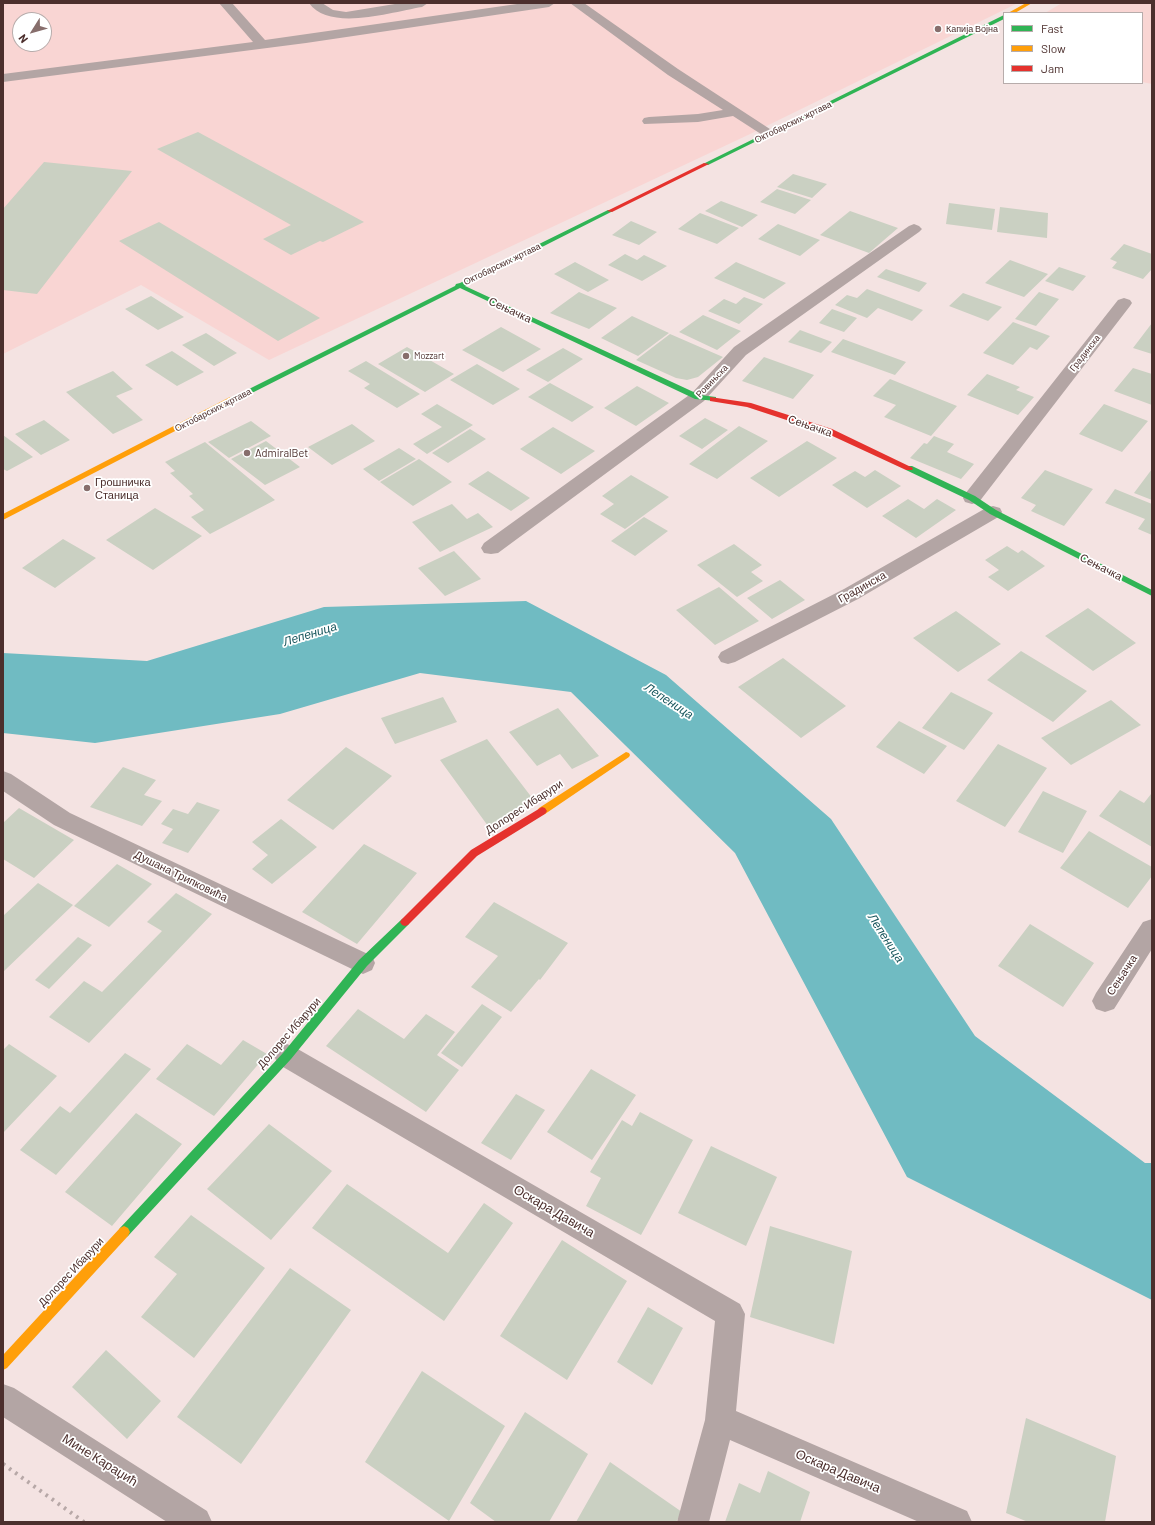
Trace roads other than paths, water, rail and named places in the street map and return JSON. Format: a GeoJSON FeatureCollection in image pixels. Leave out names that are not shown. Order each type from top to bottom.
{"type":"FeatureCollection","features":[{"type":"Feature","properties":{"kind":"street"},"geometry":{"type":"LineString","coordinates":[[225,3],[262,45]]}},
{"type":"Feature","properties":{"kind":"street"},"geometry":{"type":"LineString","coordinates":[[315,3],[324,12],[336,16],[346,16],[422,3]]}},
{"type":"Feature","properties":{"kind":"street"},"geometry":{"type":"LineString","coordinates":[[3,78],[262,45],[549,3]]}},
{"type":"Feature","properties":{"kind":"street"},"geometry":{"type":"LineString","coordinates":[[576,3],[673,72],[769,133]]}},
{"type":"Feature","properties":{"kind":"street"},"geometry":{"type":"LineString","coordinates":[[1013,12],[1030,3]]}},
{"type":"Feature","properties":{"kind":"street"},"geometry":{"type":"LineString","coordinates":[[452,4],[464,16]]}},
{"type":"Feature","properties":{"kind":"street","name":"Октобарских жртава"},"geometry":{"type":"LineString","coordinates":[[3,517],[458,286],[1003,17]]}},
{"type":"Feature","properties":{"kind":"street"},"geometry":{"type":"LineString","coordinates":[[649,121],[698,118],[735,112]]}},
{"type":"Feature","properties":{"kind":"street","name":"Ровињска"},"geometry":{"type":"LineString","coordinates":[[491,548],[698,397],[740,351],[914,229]]}},
{"type":"Feature","properties":{"kind":"street","name":"Сењачка"},"geometry":{"type":"LineString","coordinates":[[458,286],[698,397],[748,405],[829,431],[972,498],[993,512],[1152,593]]}},
{"type":"Feature","properties":{"kind":"street","name":"Градинска"},"geometry":{"type":"LineString","coordinates":[[972,498],[1124,303]]}},
{"type":"Feature","properties":{"kind":"street","name":"Градинска"},"geometry":{"type":"LineString","coordinates":[[728,657],[851,594],[993,512]]}},
{"type":"Feature","properties":{"kind":"street","name":"Долорес Ибарури"},"geometry":{"type":"LineString","coordinates":[[3,1364],[287,1056],[363,963],[474,853],[516,828],[626,755]]}},
{"type":"Feature","properties":{"kind":"street","name":"Душана Трипковића"},"geometry":{"type":"LineString","coordinates":[[3,780],[62,819],[363,963]]}},
{"type":"Feature","properties":{"kind":"street","name":"Сењачка"},"geometry":{"type":"LineString","coordinates":[[1105,1001],[1152,929]]}},
{"type":"Feature","properties":{"kind":"street","name":"Оскара Давича"},"geometry":{"type":"LineString","coordinates":[[287,1056],[730,1314],[720,1420],[693,1522]]}},
{"type":"Feature","properties":{"kind":"street","name":"Мине Караџић"},"geometry":{"type":"LineString","coordinates":[[3,1399],[196,1522]]}},
{"type":"Feature","properties":{"kind":"street","name":"Оскара Давича"},"geometry":{"type":"LineString","coordinates":[[720,1420],[956,1522]]}},
{"type":"Feature","properties":{"kind":"water","name":"Лепеница"},"geometry":{"type":"Polygon","coordinates":[[[526,601],[666,675],[831,819],[975,1036],[1145,1163],[1152,1163],[1152,1300],[907,1177],[735,853],[571,692],[420,673],[280,714],[95,743],[3,733],[3,653],[147,661],[324,607],[526,601]]]}},
{"type":"Feature","properties":{"kind":"railway"},"geometry":{"type":"LineString","coordinates":[[3,1464],[84,1522]]}},
{"type":"Feature","properties":{"kind":"place","name":"Капија Војна"},"geometry":{"type":"Point","coordinates":[938,29]}},
{"type":"Feature","properties":{"kind":"place","name":"Mozzart"},"geometry":{"type":"Point","coordinates":[406,356]}},
{"type":"Feature","properties":{"kind":"place","name":"AdmiralBet"},"geometry":{"type":"Point","coordinates":[247,453]}},
{"type":"Feature","properties":{"kind":"place","name":"Грошничка Станица"},"geometry":{"type":"Point","coordinates":[87,488]}}]}
